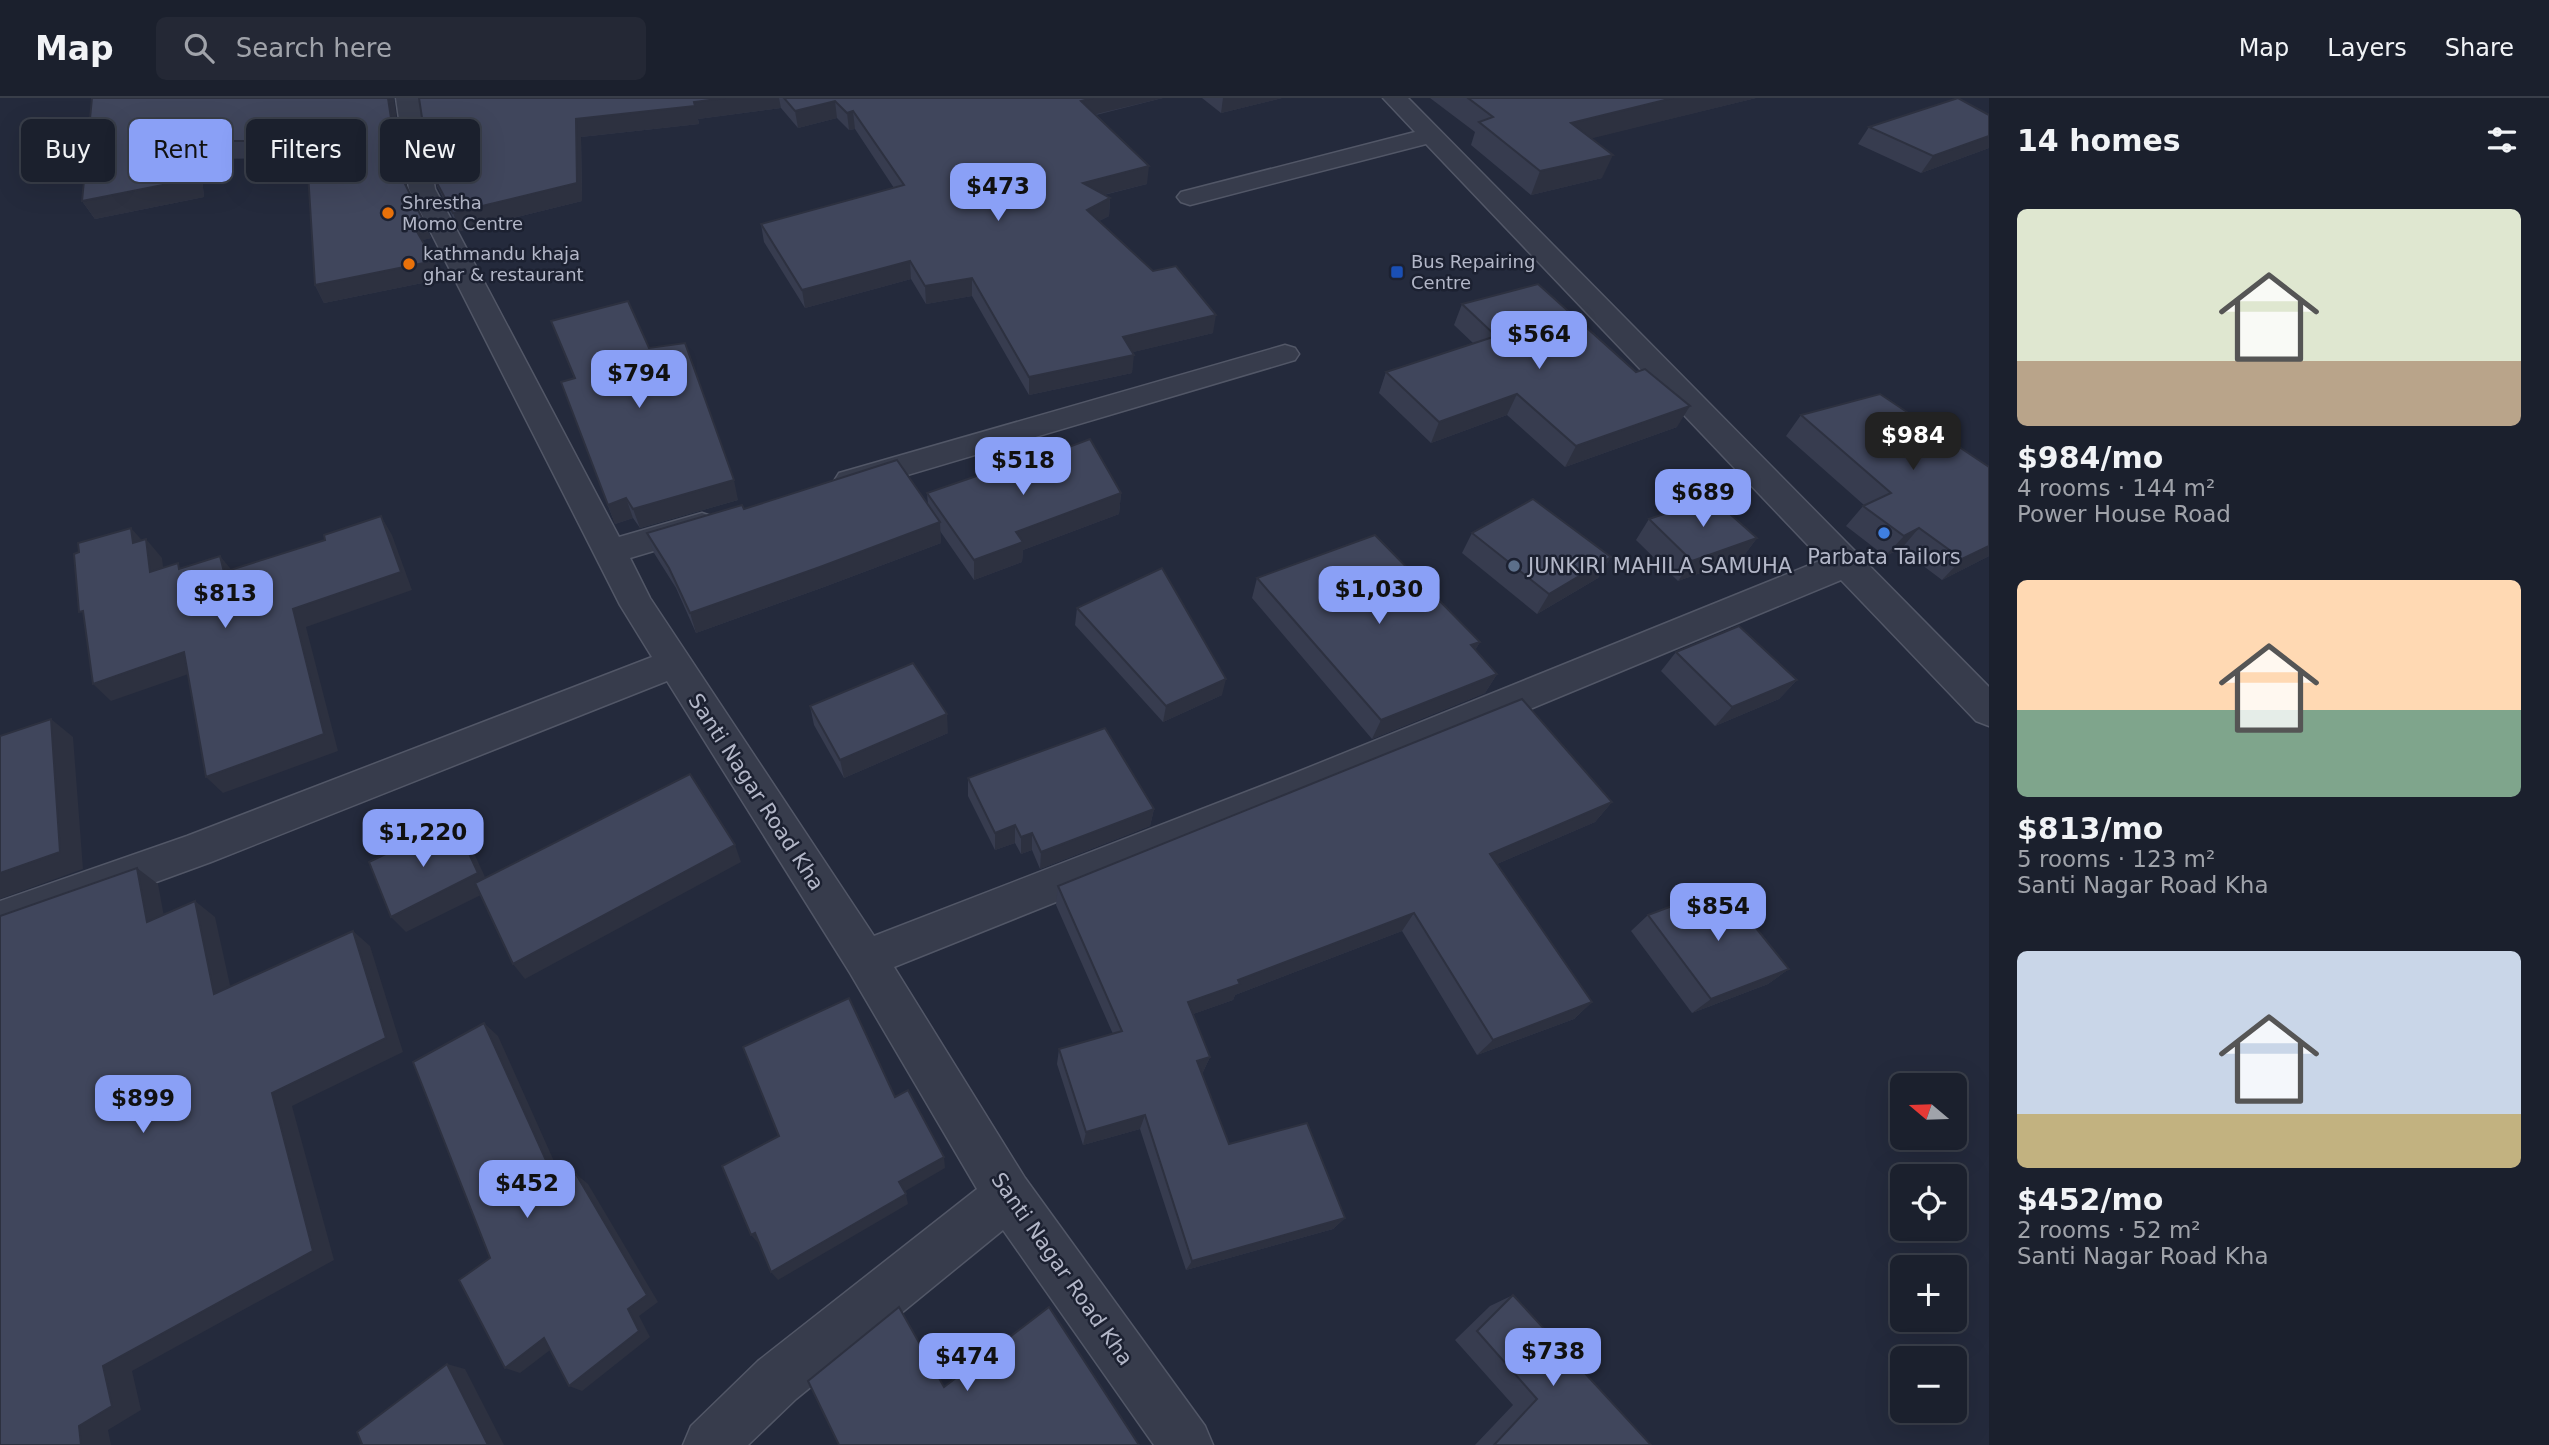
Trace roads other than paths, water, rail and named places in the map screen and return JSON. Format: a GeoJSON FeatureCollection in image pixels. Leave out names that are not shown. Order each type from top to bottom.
{"type":"FeatureCollection","features":[{"type":"Feature","properties":{"kind":"street","name":"Santi Nagar Road Kha"},"geometry":{"type":"LineString","coordinates":[[408,98],[422,190],[637,605],[864,959],[1008,1195],[1186,1445]]}},
{"type":"Feature","properties":{"kind":"street"},"geometry":{"type":"LineString","coordinates":[[1395,98],[1849,563],[1989,711]]}},
{"type":"Feature","properties":{"kind":"street"},"geometry":{"type":"LineString","coordinates":[[1190,197],[1432,135]]}},
{"type":"Feature","properties":{"kind":"street"},"geometry":{"type":"LineString","coordinates":[[821,490],[1285,354]]}},
{"type":"Feature","properties":{"kind":"street"},"geometry":{"type":"LineString","coordinates":[[610,552],[729,517]]}},
{"type":"Feature","properties":{"kind":"street"},"geometry":{"type":"LineString","coordinates":[[864,959],[1296,789],[1849,563]]}},
{"type":"Feature","properties":{"kind":"street"},"geometry":{"type":"LineString","coordinates":[[0,920],[210,845],[673,664]]}},
{"type":"Feature","properties":{"kind":"street"},"geometry":{"type":"LineString","coordinates":[[710,1445],[777,1380],[1008,1195]]}},
{"type":"Feature","properties":{"kind":"place","name":"Shrestha Momo Centre"},"geometry":{"type":"Point","coordinates":[388,213]}},
{"type":"Feature","properties":{"kind":"place","name":"kathmandu khaja ghar & restaurant"},"geometry":{"type":"Point","coordinates":[409,264]}},
{"type":"Feature","properties":{"kind":"place","name":"Bus Repairing Centre"},"geometry":{"type":"Point","coordinates":[1397,272]}},
{"type":"Feature","properties":{"kind":"place","name":"Parbata Tailors"},"geometry":{"type":"Point","coordinates":[1884,533]}},
{"type":"Feature","properties":{"kind":"place","name":"JUNKIRI MAHILA SAMUHA"},"geometry":{"type":"Point","coordinates":[1514,566]}}]}
